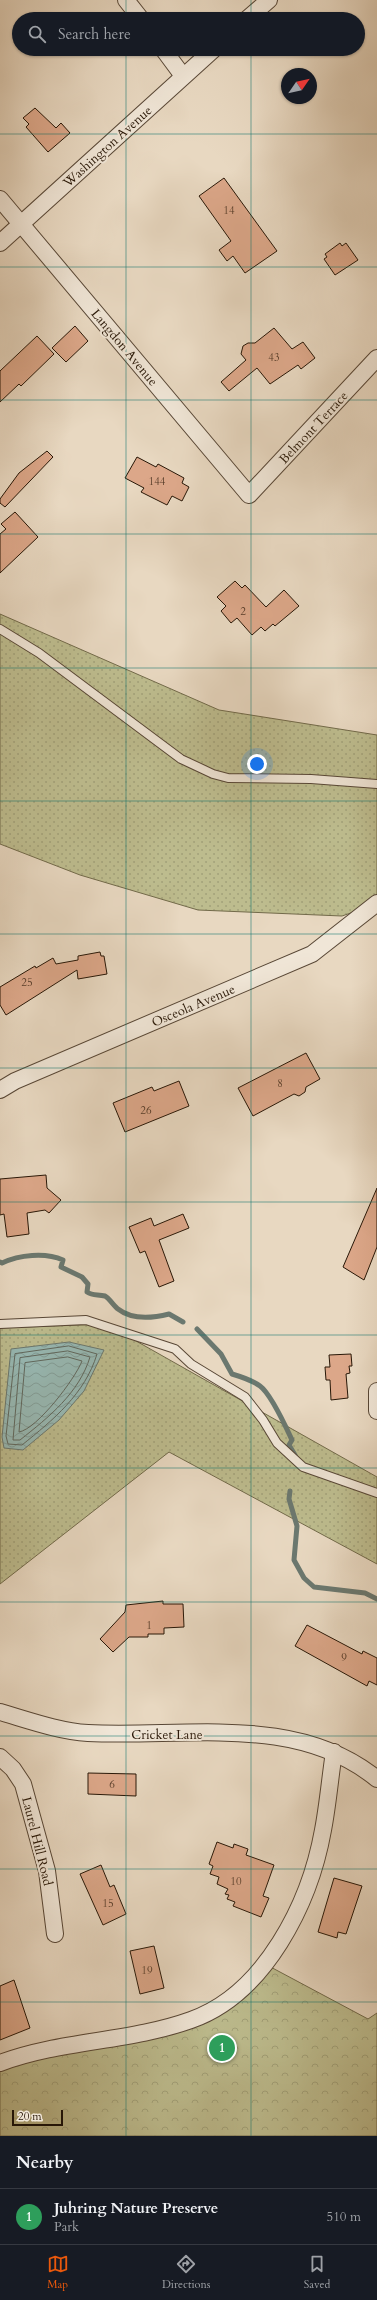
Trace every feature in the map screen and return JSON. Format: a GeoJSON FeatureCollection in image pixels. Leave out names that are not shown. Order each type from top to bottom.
{"type":"FeatureCollection","features":[{"type":"Feature","properties":{"kind":"street"},"geometry":{"type":"LineString","coordinates":[[126,0],[135,12]]}},
{"type":"Feature","properties":{"kind":"street"},"geometry":{"type":"LineString","coordinates":[[255,12],[269,0]]}},
{"type":"Feature","properties":{"kind":"street"},"geometry":{"type":"LineString","coordinates":[[168,56],[183,76]]}},
{"type":"Feature","properties":{"kind":"street","name":"Washington Avenue"},"geometry":{"type":"LineString","coordinates":[[0,243],[206,56]]}},
{"type":"Feature","properties":{"kind":"street","name":"Langdon Avenue"},"geometry":{"type":"LineString","coordinates":[[0,199],[249,495]]}},
{"type":"Feature","properties":{"kind":"street","name":"Belmont Terrace"},"geometry":{"type":"LineString","coordinates":[[249,495],[377,358]]}},
{"type":"Feature","properties":{"kind":"street","name":"Osceola Avenue"},"geometry":{"type":"LineString","coordinates":[[0,1090],[22,1078],[312,954],[377,904]]}},
{"type":"Feature","properties":{"kind":"street"},"geometry":{"type":"LineString","coordinates":[[377,1391],[377,1411]]}},
{"type":"Feature","properties":{"kind":"street","name":"Cricket Lane"},"geometry":{"type":"LineString","coordinates":[[0,1712],[58,1728],[87,1733],[251,1733],[300,1741],[334,1752],[359,1764],[377,1779]]}},
{"type":"Feature","properties":{"kind":"street"},"geometry":{"type":"LineString","coordinates":[[0,2063],[32,2054],[133,2034],[191,2020],[223,2006],[248,1984],[272,1957],[300,1903],[318,1854],[323,1830],[334,1752]]}},
{"type":"Feature","properties":{"kind":"street","name":"Laurel Hill Road"},"geometry":{"type":"LineString","coordinates":[[0,1757],[13,1769],[23,1784],[47,1871],[55,1934]]}},
{"type":"Feature","properties":{"kind":"lane"},"geometry":{"type":"LineString","coordinates":[[0,629],[39,653],[181,759],[213,774],[228,778],[311,779],[377,784]]}},
{"type":"Feature","properties":{"kind":"lane"},"geometry":{"type":"LineString","coordinates":[[0,1324],[86,1320],[176,1349],[191,1364],[245,1397],[264,1420],[277,1443],[303,1467],[377,1493]]}},
{"type":"Feature","properties":{"kind":"green space"},"geometry":{"type":"Polygon","coordinates":[[[0,614],[219,710],[377,735],[377,904],[342,916],[198,910],[80,875],[0,844],[0,614]]]}},
{"type":"Feature","properties":{"kind":"green space"},"geometry":{"type":"Polygon","coordinates":[[[106,1324],[377,1477],[377,1564],[169,1452],[0,1584],[0,1328],[106,1324]]]}},
{"type":"Feature","properties":{"kind":"green space"},"geometry":{"type":"Polygon","coordinates":[[[265,1964],[368,2019],[377,2013],[377,2136],[0,2136],[0,2062],[191,2020],[265,1964]]]}},
{"type":"Feature","properties":{"kind":"water"},"geometry":{"type":"Polygon","coordinates":[[[69,1342],[104,1350],[84,1391],[59,1420],[23,1450],[4,1448],[2,1437],[11,1349],[69,1342]]]}},
{"type":"Feature","properties":{"kind":"building"},"geometry":{"type":"Polygon","coordinates":[[[35,108],[56,128],[61,123],[70,133],[48,152],[26,127],[29,124],[23,118],[35,108]]]}},
{"type":"Feature","properties":{"kind":"building"},"geometry":{"type":"Polygon","coordinates":[[[224,178],[277,251],[245,273],[233,256],[227,261],[219,250],[231,241],[199,196],[224,178]]]}},
{"type":"Feature","properties":{"kind":"building"},"geometry":{"type":"Polygon","coordinates":[[[340,243],[342,246],[346,243],[358,260],[335,275],[324,259],[327,257],[325,254],[340,243]]]}},
{"type":"Feature","properties":{"kind":"building"},"geometry":{"type":"Polygon","coordinates":[[[75,326],[88,341],[66,362],[52,348],[75,326]]]}},
{"type":"Feature","properties":{"kind":"building"},"geometry":{"type":"Polygon","coordinates":[[[274,328],[292,349],[303,342],[315,358],[301,369],[298,365],[270,384],[257,368],[229,391],[221,382],[246,360],[241,354],[243,346],[248,343],[255,343],[274,328]]]}},
{"type":"Feature","properties":{"kind":"building"},"geometry":{"type":"Polygon","coordinates":[[[37,336],[54,354],[21,386],[19,384],[0,402],[0,371],[37,336]]]}},
{"type":"Feature","properties":{"kind":"building"},"geometry":{"type":"Polygon","coordinates":[[[47,451],[53,457],[5,507],[0,503],[0,499],[19,473],[47,451]]]}},
{"type":"Feature","properties":{"kind":"building"},"geometry":{"type":"Polygon","coordinates":[[[137,457],[156,467],[158,464],[184,478],[182,483],[189,487],[182,501],[172,496],[167,505],[141,492],[144,488],[125,478],[137,457]]]}},
{"type":"Feature","properties":{"kind":"building"},"geometry":{"type":"Polygon","coordinates":[[[15,512],[38,537],[0,573],[0,534],[6,529],[1,524],[15,512]]]}},
{"type":"Feature","properties":{"kind":"building"},"geometry":{"type":"Polygon","coordinates":[[[235,581],[242,588],[245,585],[266,607],[284,590],[299,606],[275,626],[273,624],[265,631],[261,627],[252,635],[237,618],[231,623],[221,611],[226,606],[217,597],[235,581]]]}},
{"type":"Feature","properties":{"kind":"building"},"geometry":{"type":"Polygon","coordinates":[[[100,952],[101,956],[104,956],[107,974],[78,979],[77,970],[6,1015],[0,1005],[0,987],[35,966],[36,968],[53,958],[56,964],[78,960],[78,956],[100,952]]]}},
{"type":"Feature","properties":{"kind":"building"},"geometry":{"type":"Polygon","coordinates":[[[306,1053],[320,1079],[306,1087],[305,1092],[299,1096],[294,1094],[253,1116],[238,1088],[306,1053]]]}},
{"type":"Feature","properties":{"kind":"building"},"geometry":{"type":"Polygon","coordinates":[[[179,1081],[189,1106],[125,1132],[113,1103],[152,1087],[154,1091],[179,1081]]]}},
{"type":"Feature","properties":{"kind":"building"},"geometry":{"type":"Polygon","coordinates":[[[46,1175],[47,1188],[61,1200],[49,1213],[45,1210],[27,1213],[29,1234],[7,1237],[4,1214],[0,1215],[0,1179],[46,1175]]]}},
{"type":"Feature","properties":{"kind":"building"},"geometry":{"type":"Polygon","coordinates":[[[377,1188],[377,1247],[364,1280],[343,1267],[377,1188]]]}},
{"type":"Feature","properties":{"kind":"building"},"geometry":{"type":"Polygon","coordinates":[[[183,1214],[189,1228],[159,1240],[174,1281],[159,1287],[145,1251],[140,1253],[129,1227],[151,1218],[154,1226],[183,1214]]]}},
{"type":"Feature","properties":{"kind":"building"},"geometry":{"type":"Polygon","coordinates":[[[351,1354],[352,1366],[349,1366],[350,1373],[346,1374],[348,1398],[331,1400],[330,1380],[326,1380],[325,1367],[330,1367],[329,1355],[351,1354]]]}},
{"type":"Feature","properties":{"kind":"building"},"geometry":{"type":"Polygon","coordinates":[[[163,1601],[163,1604],[183,1604],[184,1627],[164,1628],[164,1634],[148,1634],[148,1637],[129,1637],[113,1652],[100,1639],[125,1612],[126,1605],[163,1601]]]}},
{"type":"Feature","properties":{"kind":"building"},"geometry":{"type":"Polygon","coordinates":[[[307,1625],[362,1654],[363,1651],[377,1658],[377,1685],[369,1681],[367,1686],[295,1646],[307,1625]]]}},
{"type":"Feature","properties":{"kind":"building"},"geometry":{"type":"Polygon","coordinates":[[[88,1773],[136,1774],[136,1796],[88,1794],[88,1773]]]}},
{"type":"Feature","properties":{"kind":"building"},"geometry":{"type":"Polygon","coordinates":[[[217,1842],[233,1848],[234,1844],[248,1849],[246,1855],[274,1865],[263,1896],[269,1898],[261,1917],[233,1906],[235,1902],[227,1899],[229,1895],[225,1894],[228,1889],[217,1884],[219,1877],[210,1874],[213,1866],[209,1864],[217,1842]]]}},
{"type":"Feature","properties":{"kind":"building"},"geometry":{"type":"Polygon","coordinates":[[[101,1865],[110,1887],[114,1885],[126,1914],[103,1925],[80,1874],[101,1865]]]}},
{"type":"Feature","properties":{"kind":"building"},"geometry":{"type":"Polygon","coordinates":[[[334,1878],[362,1886],[346,1934],[338,1932],[337,1938],[318,1932],[334,1878]]]}},
{"type":"Feature","properties":{"kind":"building"},"geometry":{"type":"Polygon","coordinates":[[[154,1946],[164,1988],[140,1994],[130,1951],[154,1946]]]}},
{"type":"Feature","properties":{"kind":"building"},"geometry":{"type":"Polygon","coordinates":[[[14,1980],[30,2028],[0,2040],[0,1986],[14,1980]]]}},
{"type":"Feature","properties":{"kind":"waterway"},"geometry":{"type":"LineString","coordinates":[[0,1262],[2,1263],[24,1256],[40,1255],[63,1260],[61,1267],[82,1277],[88,1284],[87,1292],[105,1296],[116,1308],[124,1313],[143,1317],[169,1314],[183,1322]]}},
{"type":"Feature","properties":{"kind":"waterway"},"geometry":{"type":"LineString","coordinates":[[197,1329],[221,1354],[232,1374],[254,1382],[269,1396],[292,1440],[289,1445],[295,1455]]}},
{"type":"Feature","properties":{"kind":"waterway"},"geometry":{"type":"LineString","coordinates":[[290,1491],[289,1499],[297,1526],[294,1560],[304,1578],[314,1587],[365,1593],[377,1599]]}},
{"type":"Feature","properties":{"kind":"place","name":"Juhring Nature Preserve"},"geometry":{"type":"Point","coordinates":[222,2048]}}]}
